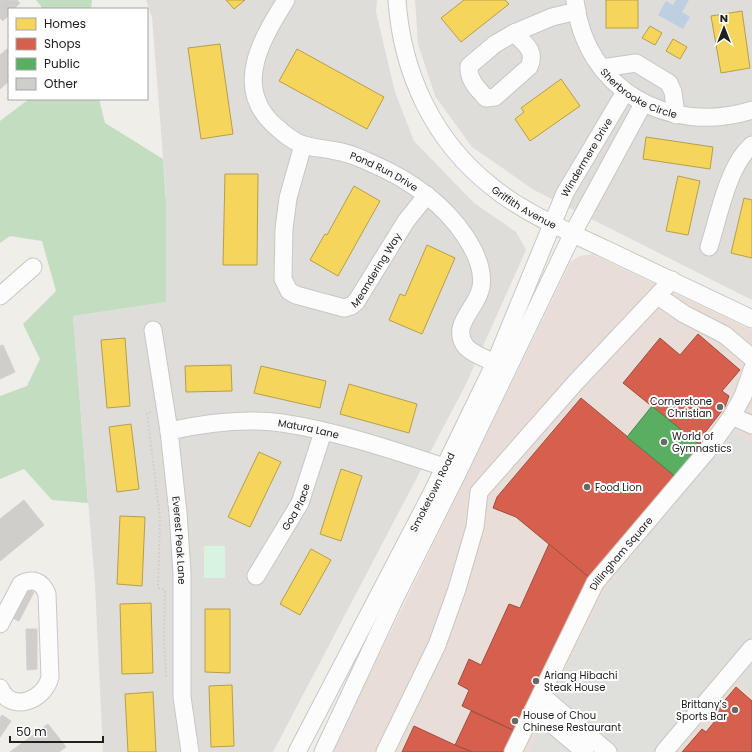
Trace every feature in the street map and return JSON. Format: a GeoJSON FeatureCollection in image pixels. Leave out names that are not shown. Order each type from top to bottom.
{"type":"FeatureCollection","features":[{"type":"Feature","properties":{"kind":"street","name":"Pond Run Drive"},"geometry":{"type":"LineString","coordinates":[[286,0],[258,53],[254,66],[253,80],[256,96],[261,109],[269,120],[284,134],[303,145],[346,154],[371,162],[394,174],[427,195],[458,225],[470,243],[479,262],[482,274],[478,299],[464,318],[461,334],[462,341],[470,350],[495,364]]}},
{"type":"Feature","properties":{"kind":"street","name":"Griffith Avenue"},"geometry":{"type":"LineString","coordinates":[[397,0],[405,51],[412,77],[425,107],[439,130],[469,168],[491,187],[552,224],[752,319]]}},
{"type":"Feature","properties":{"kind":"street"},"geometry":{"type":"LineString","coordinates":[[514,33],[576,6]]}},
{"type":"Feature","properties":{"kind":"street","name":"Sherbrooke Circle"},"geometry":{"type":"LineString","coordinates":[[576,6],[582,31],[589,48],[602,68],[625,92],[643,104],[676,115],[711,118],[752,111]]}},
{"type":"Feature","properties":{"kind":"street"},"geometry":{"type":"LineString","coordinates":[[602,68],[636,63],[669,83],[673,92],[676,115]]}},
{"type":"Feature","properties":{"kind":"street","name":"Windermere Drive"},"geometry":{"type":"LineString","coordinates":[[552,224],[576,174],[625,92]]}},
{"type":"Feature","properties":{"kind":"street"},"geometry":{"type":"LineString","coordinates":[[573,233],[643,104]]}},
{"type":"Feature","properties":{"kind":"street","name":"Meandering Way"},"geometry":{"type":"LineString","coordinates":[[303,145],[288,198],[284,228],[283,279],[289,291],[296,294],[344,308],[351,306],[356,302],[406,221],[427,195]]}},
{"type":"Feature","properties":{"kind":"street"},"geometry":{"type":"LineString","coordinates":[[709,247],[733,170],[740,157],[752,145]]}},
{"type":"Feature","properties":{"kind":"street","name":"Smoketown Road"},"geometry":{"type":"LineString","coordinates":[[297,752],[444,468],[495,364],[552,224]]}},
{"type":"Feature","properties":{"kind":"street","name":"Smoketown Road"},"geometry":{"type":"LineString","coordinates":[[323,752],[396,596],[457,474],[573,233]]}},
{"type":"Feature","properties":{"kind":"street"},"geometry":{"type":"LineString","coordinates":[[0,296],[33,266]]}},
{"type":"Feature","properties":{"kind":"street"},"geometry":{"type":"LineString","coordinates":[[385,752],[437,645],[457,589],[475,528],[479,492],[575,383],[672,280]]}},
{"type":"Feature","properties":{"kind":"street"},"geometry":{"type":"LineString","coordinates":[[658,296],[684,314],[725,335],[752,358]]}},
{"type":"Feature","properties":{"kind":"street","name":"Everest Peak Lane"},"geometry":{"type":"LineString","coordinates":[[153,330],[169,431],[178,513],[182,573],[182,697],[190,752]]}},
{"type":"Feature","properties":{"kind":"street","name":"Dillingham Square"},"geometry":{"type":"LineString","coordinates":[[513,752],[595,583],[707,451],[732,416],[743,396],[752,370]]}},
{"type":"Feature","properties":{"kind":"street"},"geometry":{"type":"LineString","coordinates":[[732,416],[752,425]]}},
{"type":"Feature","properties":{"kind":"street","name":"Matura Lane"},"geometry":{"type":"LineString","coordinates":[[169,431],[219,423],[250,421],[282,423],[323,432],[394,451],[444,468]]}},
{"type":"Feature","properties":{"kind":"street","name":"Goa Place"},"geometry":{"type":"LineString","coordinates":[[256,576],[300,503],[323,432]]}},
{"type":"Feature","properties":{"kind":"street"},"geometry":{"type":"LineString","coordinates":[[0,624],[21,584],[34,580],[40,583],[47,594],[49,684],[38,697],[30,701],[21,702],[2,697]]}},
{"type":"Feature","properties":{"kind":"street"},"geometry":{"type":"LineString","coordinates":[[664,752],[752,648]]}},
{"type":"Feature","properties":{"kind":"street"},"geometry":{"type":"LineString","coordinates":[[537,702],[585,752]]}},
{"type":"Feature","properties":{"kind":"street"},"geometry":{"type":"LineString","coordinates":[[537,702],[608,752]]}},
{"type":"Feature","properties":{"kind":"path"},"geometry":{"type":"LineString","coordinates":[[156,411],[147,413],[160,518],[158,588],[165,590],[164,638],[166,679]]}},
{"type":"Feature","properties":{"kind":"shaded area"},"geometry":{"type":"Polygon","coordinates":[[[146,0],[377,0],[376,12],[395,92],[414,141],[474,203],[516,232],[526,250],[466,384],[273,752],[103,752],[95,585],[73,316],[166,302],[166,195],[152,17],[146,0]]]}},
{"type":"Feature","properties":{"kind":"shaded area"},"geometry":{"type":"Polygon","coordinates":[[[415,0],[752,0],[752,300],[534,190],[472,147],[435,96],[418,44],[415,0]]]}},
{"type":"Feature","properties":{"kind":"shaded area"},"geometry":{"type":"Polygon","coordinates":[[[592,254],[752,330],[752,752],[332,752],[571,261],[580,256],[592,254]]]}},
{"type":"Feature","properties":{"kind":"shaded area"},"geometry":{"type":"Polygon","coordinates":[[[734,433],[752,441],[752,693],[720,668],[653,752],[530,752],[558,686],[605,590],[677,500],[734,433]]]}},
{"type":"Feature","properties":{"kind":"green space"},"geometry":{"type":"Polygon","coordinates":[[[36,0],[92,0],[91,8],[41,8],[36,0]]]}},
{"type":"Feature","properties":{"kind":"green space"},"geometry":{"type":"Polygon","coordinates":[[[28,100],[99,100],[105,123],[163,159],[166,202],[166,302],[73,316],[88,503],[52,500],[24,469],[0,479],[0,396],[27,386],[40,359],[23,324],[56,291],[42,241],[10,236],[0,243],[0,121],[28,100]]]}},
{"type":"Feature","properties":{"kind":"green space"},"geometry":{"type":"Polygon","coordinates":[[[204,546],[225,546],[225,578],[204,578],[204,546]]]}},
{"type":"Feature","properties":{"kind":"water"},"geometry":{"type":"Polygon","coordinates":[[[676,0],[689,0],[682,12],[690,17],[683,29],[658,15],[666,1],[673,5],[676,0]]]}},
{"type":"Feature","properties":{"kind":"building: Homes"},"geometry":{"type":"Polygon","coordinates":[[[226,0],[245,0],[234,9],[226,0]]]}},
{"type":"Feature","properties":{"kind":"building: Homes"},"geometry":{"type":"Polygon","coordinates":[[[464,0],[505,0],[509,4],[461,42],[441,18],[464,0]]]}},
{"type":"Feature","properties":{"kind":"building: Homes"},"geometry":{"type":"Polygon","coordinates":[[[606,0],[638,0],[638,28],[606,28],[606,0]]]}},
{"type":"Feature","properties":{"kind":"building: Homes"},"geometry":{"type":"Polygon","coordinates":[[[742,11],[750,68],[721,73],[711,16],[742,11]]]}},
{"type":"Feature","properties":{"kind":"building: Homes"},"geometry":{"type":"Polygon","coordinates":[[[650,26],[662,33],[655,45],[642,38],[650,26]]]}},
{"type":"Feature","properties":{"kind":"building: Homes"},"geometry":{"type":"Polygon","coordinates":[[[673,39],[687,47],[680,59],[666,51],[673,39]]]}},
{"type":"Feature","properties":{"kind":"building: Homes"},"geometry":{"type":"Polygon","coordinates":[[[220,44],[233,134],[201,139],[188,48],[220,44]]]}},
{"type":"Feature","properties":{"kind":"building: Homes"},"geometry":{"type":"Polygon","coordinates":[[[297,49],[384,97],[367,129],[279,81],[297,49]]]}},
{"type":"Feature","properties":{"kind":"building: Homes"},"geometry":{"type":"Polygon","coordinates":[[[561,79],[580,106],[530,141],[515,119],[524,112],[521,108],[561,79]]]}},
{"type":"Feature","properties":{"kind":"building: Homes"},"geometry":{"type":"Polygon","coordinates":[[[646,137],[713,147],[710,169],[643,159],[646,137]]]}},
{"type":"Feature","properties":{"kind":"building: Homes"},"geometry":{"type":"Polygon","coordinates":[[[225,174],[258,174],[257,265],[223,265],[225,174]]]}},
{"type":"Feature","properties":{"kind":"building: Homes"},"geometry":{"type":"Polygon","coordinates":[[[678,176],[700,181],[688,235],[666,231],[678,176]]]}},
{"type":"Feature","properties":{"kind":"building: Homes"},"geometry":{"type":"Polygon","coordinates":[[[354,186],[380,201],[338,276],[310,260],[325,234],[327,235],[354,186]]]}},
{"type":"Feature","properties":{"kind":"building: Homes"},"geometry":{"type":"Polygon","coordinates":[[[744,198],[752,200],[752,258],[731,253],[744,198]]]}},
{"type":"Feature","properties":{"kind":"building: Homes"},"geometry":{"type":"Polygon","coordinates":[[[427,245],[455,258],[422,334],[389,320],[400,294],[405,296],[427,245]]]}},
{"type":"Feature","properties":{"kind":"building: Homes"},"geometry":{"type":"Polygon","coordinates":[[[125,338],[130,406],[107,408],[101,340],[125,338]]]}},
{"type":"Feature","properties":{"kind":"building: Homes"},"geometry":{"type":"Polygon","coordinates":[[[231,365],[232,391],[186,392],[185,366],[231,365]]]}},
{"type":"Feature","properties":{"kind":"building: Homes"},"geometry":{"type":"Polygon","coordinates":[[[261,366],[326,381],[320,408],[254,393],[261,366]]]}},
{"type":"Feature","properties":{"kind":"building: Homes"},"geometry":{"type":"Polygon","coordinates":[[[349,384],[417,404],[409,433],[340,414],[349,384]]]}},
{"type":"Feature","properties":{"kind":"building: Homes"},"geometry":{"type":"Polygon","coordinates":[[[131,424],[139,489],[117,492],[109,427],[131,424]]]}},
{"type":"Feature","properties":{"kind":"building: Homes"},"geometry":{"type":"Polygon","coordinates":[[[259,452],[281,462],[250,527],[228,517],[259,452]]]}},
{"type":"Feature","properties":{"kind":"building: Homes"},"geometry":{"type":"Polygon","coordinates":[[[341,469],[362,476],[341,541],[320,534],[341,469]]]}},
{"type":"Feature","properties":{"kind":"building: Homes"},"geometry":{"type":"Polygon","coordinates":[[[120,516],[145,517],[142,586],[117,584],[120,516]]]}},
{"type":"Feature","properties":{"kind":"building: Homes"},"geometry":{"type":"Polygon","coordinates":[[[311,549],[331,560],[300,615],[280,604],[311,549]]]}},
{"type":"Feature","properties":{"kind":"building: Homes"},"geometry":{"type":"Polygon","coordinates":[[[151,603],[153,673],[122,674],[120,604],[151,603]]]}},
{"type":"Feature","properties":{"kind":"building: Homes"},"geometry":{"type":"Polygon","coordinates":[[[205,609],[230,609],[230,673],[205,672],[205,609]]]}},
{"type":"Feature","properties":{"kind":"building: Homes"},"geometry":{"type":"Polygon","coordinates":[[[232,685],[234,746],[211,747],[209,686],[232,685]]]}},
{"type":"Feature","properties":{"kind":"building: Homes"},"geometry":{"type":"Polygon","coordinates":[[[153,692],[156,752],[128,752],[125,694],[153,692]]]}},
{"type":"Feature","properties":{"kind":"building: Shops"},"geometry":{"type":"Polygon","coordinates":[[[698,334],[740,370],[722,391],[729,396],[725,407],[700,439],[701,446],[623,383],[660,338],[680,355],[698,334]]]}},
{"type":"Feature","properties":{"kind":"building: Shops","name":"Food Lion"},"geometry":{"type":"Polygon","coordinates":[[[581,398],[676,477],[591,579],[516,517],[493,508],[497,497],[581,398]]]}},
{"type":"Feature","properties":{"kind":"building: Shops"},"geometry":{"type":"Polygon","coordinates":[[[549,544],[591,579],[517,732],[462,706],[469,690],[458,684],[469,659],[481,665],[509,604],[520,608],[549,544]]]}},
{"type":"Feature","properties":{"kind":"building: Shops"},"geometry":{"type":"Polygon","coordinates":[[[736,687],[752,701],[752,752],[682,752],[702,729],[706,732],[715,721],[710,718],[736,687]]]}},
{"type":"Feature","properties":{"kind":"building: Shops"},"geometry":{"type":"Polygon","coordinates":[[[471,711],[517,732],[507,752],[472,752],[455,745],[471,711]]]}},
{"type":"Feature","properties":{"kind":"building: Shops"},"geometry":{"type":"Polygon","coordinates":[[[414,726],[455,745],[472,752],[402,752],[414,726]]]}},
{"type":"Feature","properties":{"kind":"building: Public","name":"World of Gymnastics"},"geometry":{"type":"Polygon","coordinates":[[[652,406],[701,446],[676,477],[627,437],[652,406]]]}},
{"type":"Feature","properties":{"kind":"building: Other"},"geometry":{"type":"Polygon","coordinates":[[[0,0],[17,0],[20,3],[15,8],[8,8],[8,16],[3,21],[0,18],[0,0]]]}},
{"type":"Feature","properties":{"kind":"building: Other"},"geometry":{"type":"Polygon","coordinates":[[[8,50],[8,82],[0,89],[0,55],[8,50]]]}},
{"type":"Feature","properties":{"kind":"building: Other"},"geometry":{"type":"Polygon","coordinates":[[[3,345],[15,372],[0,379],[0,346],[3,345]]]}},
{"type":"Feature","properties":{"kind":"building: Other"},"geometry":{"type":"Polygon","coordinates":[[[24,500],[44,525],[0,561],[0,519],[24,500]]]}},
{"type":"Feature","properties":{"kind":"building: Other"},"geometry":{"type":"Polygon","coordinates":[[[26,588],[34,592],[19,621],[10,617],[26,588]]]}},
{"type":"Feature","properties":{"kind":"building: Other"},"geometry":{"type":"Polygon","coordinates":[[[26,629],[37,629],[37,669],[27,670],[26,629]]]}},
{"type":"Feature","properties":{"kind":"building: Other"},"geometry":{"type":"Polygon","coordinates":[[[2,715],[11,721],[0,737],[0,718],[2,715]]]}},
{"type":"Feature","properties":{"kind":"building: Other"},"geometry":{"type":"Polygon","coordinates":[[[48,724],[66,747],[59,752],[10,752],[48,724]]]}},
{"type":"Feature","properties":{"kind":"place","name":"Cornerstone Christian"},"geometry":{"type":"Point","coordinates":[720,407]}},
{"type":"Feature","properties":{"kind":"place","name":"World of Gymnastics"},"geometry":{"type":"Point","coordinates":[664,442]}},
{"type":"Feature","properties":{"kind":"place","name":"Food Lion"},"geometry":{"type":"Point","coordinates":[587,487]}},
{"type":"Feature","properties":{"kind":"place","name":"Ariang Hibachi Steak House"},"geometry":{"type":"Point","coordinates":[536,681]}},
{"type":"Feature","properties":{"kind":"place","name":"Brittany’s Sports Bar"},"geometry":{"type":"Point","coordinates":[735,710]}},
{"type":"Feature","properties":{"kind":"place","name":"House of Chou Chinese Restaurant"},"geometry":{"type":"Point","coordinates":[515,721]}}]}
